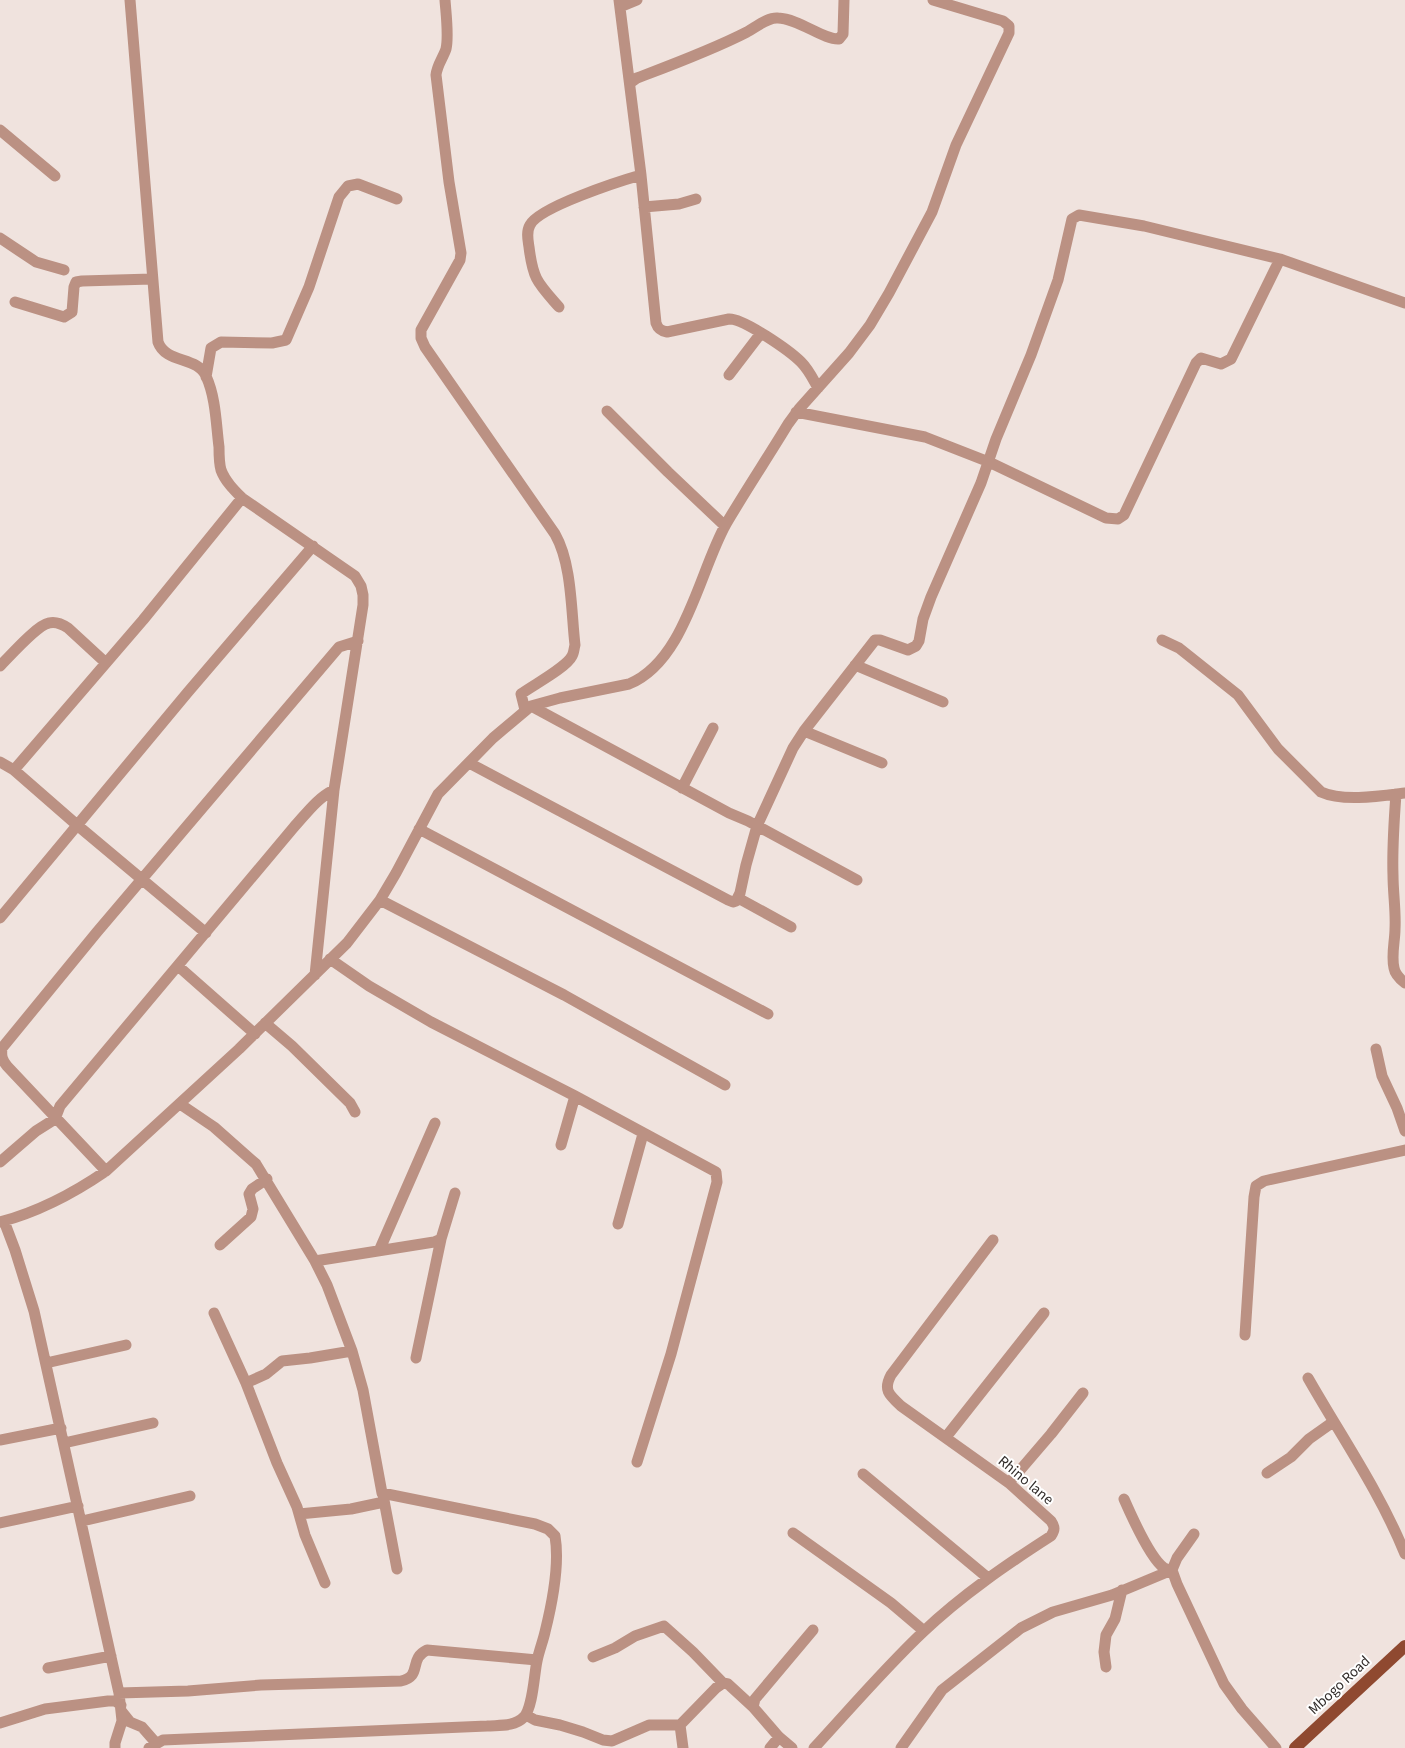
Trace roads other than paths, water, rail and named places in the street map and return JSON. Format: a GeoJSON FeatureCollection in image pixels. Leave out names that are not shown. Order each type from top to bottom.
{"type":"FeatureCollection","features":[{"type":"Feature","properties":{"kind":"main road","name":"Mbogo Road"},"geometry":{"type":"LineString","coordinates":[[1295,1748],[1405,1646]]}},
{"type":"Feature","properties":{"kind":"street"},"geometry":{"type":"LineString","coordinates":[[130,0],[156,334],[160,347],[163,352],[170,356],[203,370],[212,395],[221,469],[231,486],[242,498],[355,576],[360,586],[364,605],[334,790],[315,974]]}},
{"type":"Feature","properties":{"kind":"street"},"geometry":{"type":"LineString","coordinates":[[445,0],[447,46],[437,67],[436,75],[449,182],[461,253],[460,260],[420,330],[425,347],[555,534],[564,557],[575,645],[573,656],[565,665],[521,694],[528,708],[757,826],[857,880]]}},
{"type":"Feature","properties":{"kind":"street"},"geometry":{"type":"LineString","coordinates":[[637,0],[619,4],[641,175],[657,327],[667,332],[732,319],[761,333],[791,353],[802,362],[818,388]]}},
{"type":"Feature","properties":{"kind":"street"},"geometry":{"type":"LineString","coordinates":[[630,83],[637,78],[737,37],[772,18],[798,22],[826,36],[839,39],[843,34],[844,0]]}},
{"type":"Feature","properties":{"kind":"street"},"geometry":{"type":"LineString","coordinates":[[115,1748],[122,1721],[119,1693],[34,1311],[15,1250],[2,1221],[47,1205],[106,1172],[255,1034],[347,943],[380,900],[438,794],[493,738],[528,708],[560,698],[629,684],[637,680],[654,667],[671,646],[696,597],[725,526],[796,412],[849,353],[870,325],[932,212],[956,145],[1010,28],[1008,23],[1003,21],[933,0]]}},
{"type":"Feature","properties":{"kind":"street"},"geometry":{"type":"LineString","coordinates":[[0,130],[55,176]]}},
{"type":"Feature","properties":{"kind":"street"},"geometry":{"type":"LineString","coordinates":[[559,307],[538,283],[532,272],[527,232],[530,224],[536,218],[564,203],[602,187],[641,175]]}},
{"type":"Feature","properties":{"kind":"street"},"geometry":{"type":"LineString","coordinates":[[206,377],[211,348],[221,342],[272,343],[286,340],[309,286],[339,197],[348,186],[358,184],[397,199]]}},
{"type":"Feature","properties":{"kind":"street"},"geometry":{"type":"LineString","coordinates":[[644,207],[679,204],[696,199]]}},
{"type":"Feature","properties":{"kind":"street"},"geometry":{"type":"LineString","coordinates":[[468,763],[733,902],[738,898],[757,826],[793,748],[804,731],[875,640],[908,650],[916,646],[919,641],[923,619],[931,597],[965,523],[1031,355],[1058,280],[1074,216],[1079,215],[1144,226],[1280,259],[1405,303]]}},
{"type":"Feature","properties":{"kind":"street"},"geometry":{"type":"LineString","coordinates":[[0,238],[36,262],[64,270]]}},
{"type":"Feature","properties":{"kind":"street"},"geometry":{"type":"LineString","coordinates":[[796,412],[925,437],[989,462],[1106,518],[1118,519],[1124,515],[1196,364],[1201,358],[1221,364],[1231,359],[1280,259]]}},
{"type":"Feature","properties":{"kind":"street"},"geometry":{"type":"LineString","coordinates":[[15,302],[64,317],[72,312],[76,282],[152,279]]}},
{"type":"Feature","properties":{"kind":"street"},"geometry":{"type":"LineString","coordinates":[[729,375],[761,333]]}},
{"type":"Feature","properties":{"kind":"street"},"geometry":{"type":"LineString","coordinates":[[607,411],[725,526]]}},
{"type":"Feature","properties":{"kind":"street"},"geometry":{"type":"LineString","coordinates":[[14,770],[106,663],[242,498]]}},
{"type":"Feature","properties":{"kind":"street"},"geometry":{"type":"LineString","coordinates":[[0,918],[188,692],[313,546]]}},
{"type":"Feature","properties":{"kind":"street"},"geometry":{"type":"LineString","coordinates":[[0,666],[38,628],[48,623],[56,622],[68,628],[84,641],[106,663]]}},
{"type":"Feature","properties":{"kind":"street"},"geometry":{"type":"LineString","coordinates":[[1162,640],[1180,648],[1238,695],[1278,749],[1321,792],[1338,797],[1401,793],[1393,834],[1392,876],[1396,929],[1393,962],[1394,970],[1405,983]]}},
{"type":"Feature","properties":{"kind":"street"},"geometry":{"type":"LineString","coordinates":[[106,1172],[3,1061],[2,1048],[97,932],[339,647],[358,642]]}},
{"type":"Feature","properties":{"kind":"street"},"geometry":{"type":"LineString","coordinates":[[855,665],[943,702]]}},
{"type":"Feature","properties":{"kind":"street"},"geometry":{"type":"LineString","coordinates":[[682,788],[713,728]]}},
{"type":"Feature","properties":{"kind":"street"},"geometry":{"type":"LineString","coordinates":[[804,731],[882,763]]}},
{"type":"Feature","properties":{"kind":"street"},"geometry":{"type":"LineString","coordinates":[[0,762],[14,770],[206,932]]}},
{"type":"Feature","properties":{"kind":"street"},"geometry":{"type":"LineString","coordinates":[[0,1162],[36,1131],[55,1119],[60,1106],[312,807],[326,794],[334,790]]}},
{"type":"Feature","properties":{"kind":"street"},"geometry":{"type":"LineString","coordinates":[[419,829],[768,1014]]}},
{"type":"Feature","properties":{"kind":"street"},"geometry":{"type":"LineString","coordinates":[[738,898],[791,927]]}},
{"type":"Feature","properties":{"kind":"street"},"geometry":{"type":"LineString","coordinates":[[380,900],[564,995],[725,1084]]}},
{"type":"Feature","properties":{"kind":"street"},"geometry":{"type":"LineString","coordinates":[[330,960],[369,986],[431,1022],[575,1096],[716,1172],[718,1176],[671,1354],[637,1462]]}},
{"type":"Feature","properties":{"kind":"street"},"geometry":{"type":"LineString","coordinates":[[178,966],[255,1034]]}},
{"type":"Feature","properties":{"kind":"street"},"geometry":{"type":"LineString","coordinates":[[266,1023],[350,1103],[355,1112]]}},
{"type":"Feature","properties":{"kind":"street"},"geometry":{"type":"LineString","coordinates":[[1376,1049],[1382,1076],[1405,1131]]}},
{"type":"Feature","properties":{"kind":"street"},"geometry":{"type":"LineString","coordinates":[[561,1145],[575,1096]]}},
{"type":"Feature","properties":{"kind":"street"},"geometry":{"type":"LineString","coordinates":[[180,1104],[214,1127],[256,1164],[327,1285],[352,1351],[363,1390],[397,1569]]}},
{"type":"Feature","properties":{"kind":"street"},"geometry":{"type":"LineString","coordinates":[[379,1251],[435,1123]]}},
{"type":"Feature","properties":{"kind":"street"},"geometry":{"type":"LineString","coordinates":[[618,1224],[643,1134]]}},
{"type":"Feature","properties":{"kind":"street"},"geometry":{"type":"LineString","coordinates":[[1245,1335],[1256,1186],[1264,1181],[1405,1150]]}},
{"type":"Feature","properties":{"kind":"street"},"geometry":{"type":"LineString","coordinates":[[220,1244],[251,1217],[253,1209],[249,1194],[252,1189],[267,1180]]}},
{"type":"Feature","properties":{"kind":"street"},"geometry":{"type":"LineString","coordinates":[[416,1358],[441,1239],[455,1193]]}},
{"type":"Feature","properties":{"kind":"street"},"geometry":{"type":"LineString","coordinates":[[314,1261],[434,1242],[441,1239]]}},
{"type":"Feature","properties":{"kind":"street","name":"Rhino lane"},"geometry":{"type":"LineString","coordinates":[[814,1748],[924,1631],[988,1578],[1051,1536],[1054,1532],[1051,1521],[1009,1483],[900,1406],[887,1390],[887,1383],[891,1375],[994,1240]]}},
{"type":"Feature","properties":{"kind":"street"},"geometry":{"type":"LineString","coordinates":[[214,1313],[246,1383],[325,1583]]}},
{"type":"Feature","properties":{"kind":"street"},"geometry":{"type":"LineString","coordinates":[[946,1437],[1044,1313]]}},
{"type":"Feature","properties":{"kind":"street"},"geometry":{"type":"LineString","coordinates":[[46,1363],[126,1345]]}},
{"type":"Feature","properties":{"kind":"street"},"geometry":{"type":"LineString","coordinates":[[246,1383],[266,1374],[282,1361],[352,1351]]}},
{"type":"Feature","properties":{"kind":"street"},"geometry":{"type":"LineString","coordinates":[[1308,1378],[1377,1495],[1405,1554]]}},
{"type":"Feature","properties":{"kind":"street"},"geometry":{"type":"LineString","coordinates":[[1009,1483],[1083,1393]]}},
{"type":"Feature","properties":{"kind":"street"},"geometry":{"type":"LineString","coordinates":[[1267,1473],[1291,1457],[1309,1439],[1333,1422]]}},
{"type":"Feature","properties":{"kind":"street"},"geometry":{"type":"LineString","coordinates":[[64,1443],[153,1423]]}},
{"type":"Feature","properties":{"kind":"street"},"geometry":{"type":"LineString","coordinates":[[0,1440],[61,1428]]}},
{"type":"Feature","properties":{"kind":"street"},"geometry":{"type":"LineString","coordinates":[[863,1474],[988,1578]]}},
{"type":"Feature","properties":{"kind":"street"},"geometry":{"type":"LineString","coordinates":[[82,1521],[190,1496]]}},
{"type":"Feature","properties":{"kind":"street"},"geometry":{"type":"LineString","coordinates":[[0,1723],[45,1709],[112,1701],[121,1708],[130,1722],[142,1727],[152,1746],[163,1740],[294,1736],[510,1725],[526,1715],[533,1688],[537,1660],[546,1630],[557,1561],[557,1545],[553,1532],[535,1524],[383,1497],[344,1510],[299,1514]]}},
{"type":"Feature","properties":{"kind":"street"},"geometry":{"type":"LineString","coordinates":[[1124,1499],[1137,1528],[1156,1559],[1164,1568],[1172,1571]]}},
{"type":"Feature","properties":{"kind":"street"},"geometry":{"type":"LineString","coordinates":[[0,1523],[78,1506]]}},
{"type":"Feature","properties":{"kind":"street"},"geometry":{"type":"LineString","coordinates":[[793,1533],[891,1603],[924,1631]]}},
{"type":"Feature","properties":{"kind":"street"},"geometry":{"type":"LineString","coordinates":[[1194,1534],[1177,1558],[1172,1571],[1176,1584],[1224,1684],[1242,1709],[1276,1748]]}},
{"type":"Feature","properties":{"kind":"street"},"geometry":{"type":"LineString","coordinates":[[900,1748],[942,1690],[1009,1636],[1026,1625],[1053,1612],[1112,1595],[1172,1571]]}},
{"type":"Feature","properties":{"kind":"street"},"geometry":{"type":"LineString","coordinates":[[1106,1667],[1104,1652],[1106,1635],[1115,1619],[1122,1590]]}},
{"type":"Feature","properties":{"kind":"street"},"geometry":{"type":"LineString","coordinates":[[593,1657],[615,1648],[636,1636],[664,1626],[723,1683],[728,1684],[753,1707],[779,1738],[792,1748]]}},
{"type":"Feature","properties":{"kind":"street"},"geometry":{"type":"LineString","coordinates":[[753,1707],[755,1698],[813,1630]]}},
{"type":"Feature","properties":{"kind":"street"},"geometry":{"type":"LineString","coordinates":[[119,1693],[188,1691],[260,1685],[401,1681],[408,1680],[411,1677],[417,1659],[421,1653],[427,1650],[537,1660]]}},
{"type":"Feature","properties":{"kind":"street"},"geometry":{"type":"LineString","coordinates":[[48,1668],[111,1656]]}},
{"type":"Feature","properties":{"kind":"street"},"geometry":{"type":"LineString","coordinates":[[526,1715],[535,1720],[584,1732],[606,1744],[649,1725],[680,1725],[723,1683]]}},
{"type":"Feature","properties":{"kind":"street"},"geometry":{"type":"LineString","coordinates":[[680,1725],[683,1748]]}},
{"type":"Feature","properties":{"kind":"street"},"geometry":{"type":"LineString","coordinates":[[770,1748],[779,1738]]}}]}
